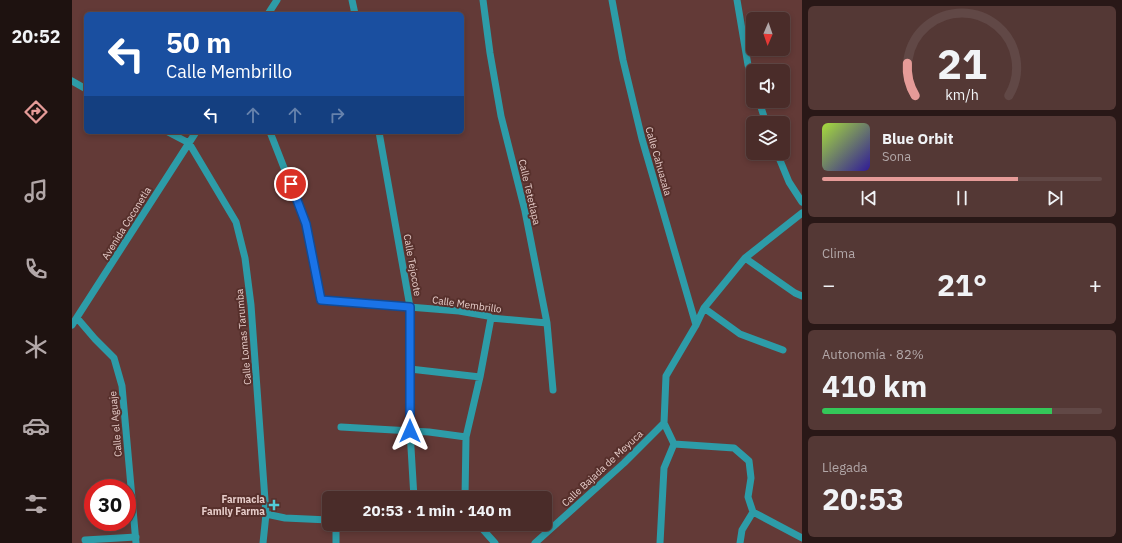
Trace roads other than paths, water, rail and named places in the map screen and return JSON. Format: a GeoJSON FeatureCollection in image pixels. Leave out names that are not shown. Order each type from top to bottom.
{"type":"FeatureCollection","features":[{"type":"Feature","properties":{"kind":"street"},"geometry":{"type":"LineString","coordinates":[[269,12],[276,0]]}},
{"type":"Feature","properties":{"kind":"street"},"geometry":{"type":"LineString","coordinates":[[352,0],[355,12]]}},
{"type":"Feature","properties":{"kind":"street","name":"Calle Tetetlapa"},"geometry":{"type":"LineString","coordinates":[[483,0],[490,53],[501,116],[526,211],[547,323],[553,390]]}},
{"type":"Feature","properties":{"kind":"street","name":"Calle Cahuazala"},"geometry":{"type":"LineString","coordinates":[[612,0],[623,60],[642,139],[696,325]]}},
{"type":"Feature","properties":{"kind":"street"},"geometry":{"type":"LineString","coordinates":[[737,0],[748,64]]}},
{"type":"Feature","properties":{"kind":"street"},"geometry":{"type":"LineString","coordinates":[[72,81],[84,87]]}},
{"type":"Feature","properties":{"kind":"street"},"geometry":{"type":"LineString","coordinates":[[172,134],[189,143]]}},
{"type":"Feature","properties":{"kind":"street","name":"Avenida Coconetla"},"geometry":{"type":"LineString","coordinates":[[72,325],[78,318],[195,134]]}},
{"type":"Feature","properties":{"kind":"street","name":"Calle Membrillo"},"geometry":{"type":"LineString","coordinates":[[271,134],[306,224],[321,300],[459,311],[488,316],[491,318],[547,323]]}},
{"type":"Feature","properties":{"kind":"street","name":"Calle Tejocote"},"geometry":{"type":"LineString","coordinates":[[379,134],[410,307],[410,431],[414,491]]}},
{"type":"Feature","properties":{"kind":"street","name":"Calle Lomas Tarumba"},"geometry":{"type":"LineString","coordinates":[[189,143],[236,222],[245,258],[251,305],[266,514],[263,543]]}},
{"type":"Feature","properties":{"kind":"street"},"geometry":{"type":"LineString","coordinates":[[780,160],[789,182],[802,202]]}},
{"type":"Feature","properties":{"kind":"street"},"geometry":{"type":"LineString","coordinates":[[660,543],[664,468],[674,444],[664,423],[666,376],[696,325],[704,308],[745,258],[802,213]]}},
{"type":"Feature","properties":{"kind":"street"},"geometry":{"type":"LineString","coordinates":[[745,258],[795,293],[802,296]]}},
{"type":"Feature","properties":{"kind":"street"},"geometry":{"type":"LineString","coordinates":[[704,308],[740,334],[783,350]]}},
{"type":"Feature","properties":{"kind":"street","name":"Calle el Aguaje"},"geometry":{"type":"LineString","coordinates":[[78,318],[95,339],[114,358],[122,386],[136,540]]}},
{"type":"Feature","properties":{"kind":"street"},"geometry":{"type":"LineString","coordinates":[[465,491],[466,437],[480,377],[491,318]]}},
{"type":"Feature","properties":{"kind":"street"},"geometry":{"type":"LineString","coordinates":[[410,368],[480,377]]}},
{"type":"Feature","properties":{"kind":"street","name":"Calle Bajada de Meyuca"},"geometry":{"type":"LineString","coordinates":[[535,543],[624,463],[664,423]]}},
{"type":"Feature","properties":{"kind":"street"},"geometry":{"type":"LineString","coordinates":[[341,427],[410,431],[466,437]]}},
{"type":"Feature","properties":{"kind":"street"},"geometry":{"type":"LineString","coordinates":[[674,444],[734,448],[749,461],[751,478],[748,497],[753,512],[802,538]]}},
{"type":"Feature","properties":{"kind":"street"},"geometry":{"type":"LineString","coordinates":[[740,543],[742,530],[753,512]]}},
{"type":"Feature","properties":{"kind":"street"},"geometry":{"type":"LineString","coordinates":[[266,514],[285,518],[322,520]]}},
{"type":"Feature","properties":{"kind":"street"},"geometry":{"type":"LineString","coordinates":[[336,531],[336,543]]}},
{"type":"Feature","properties":{"kind":"street"},"geometry":{"type":"LineString","coordinates":[[484,531],[495,543]]}},
{"type":"Feature","properties":{"kind":"street"},"geometry":{"type":"LineString","coordinates":[[84,540],[136,540]]}},
{"type":"Feature","properties":{"kind":"place","name":"Farmacia Family Farma"},"geometry":{"type":"Point","coordinates":[274,505]}}]}
